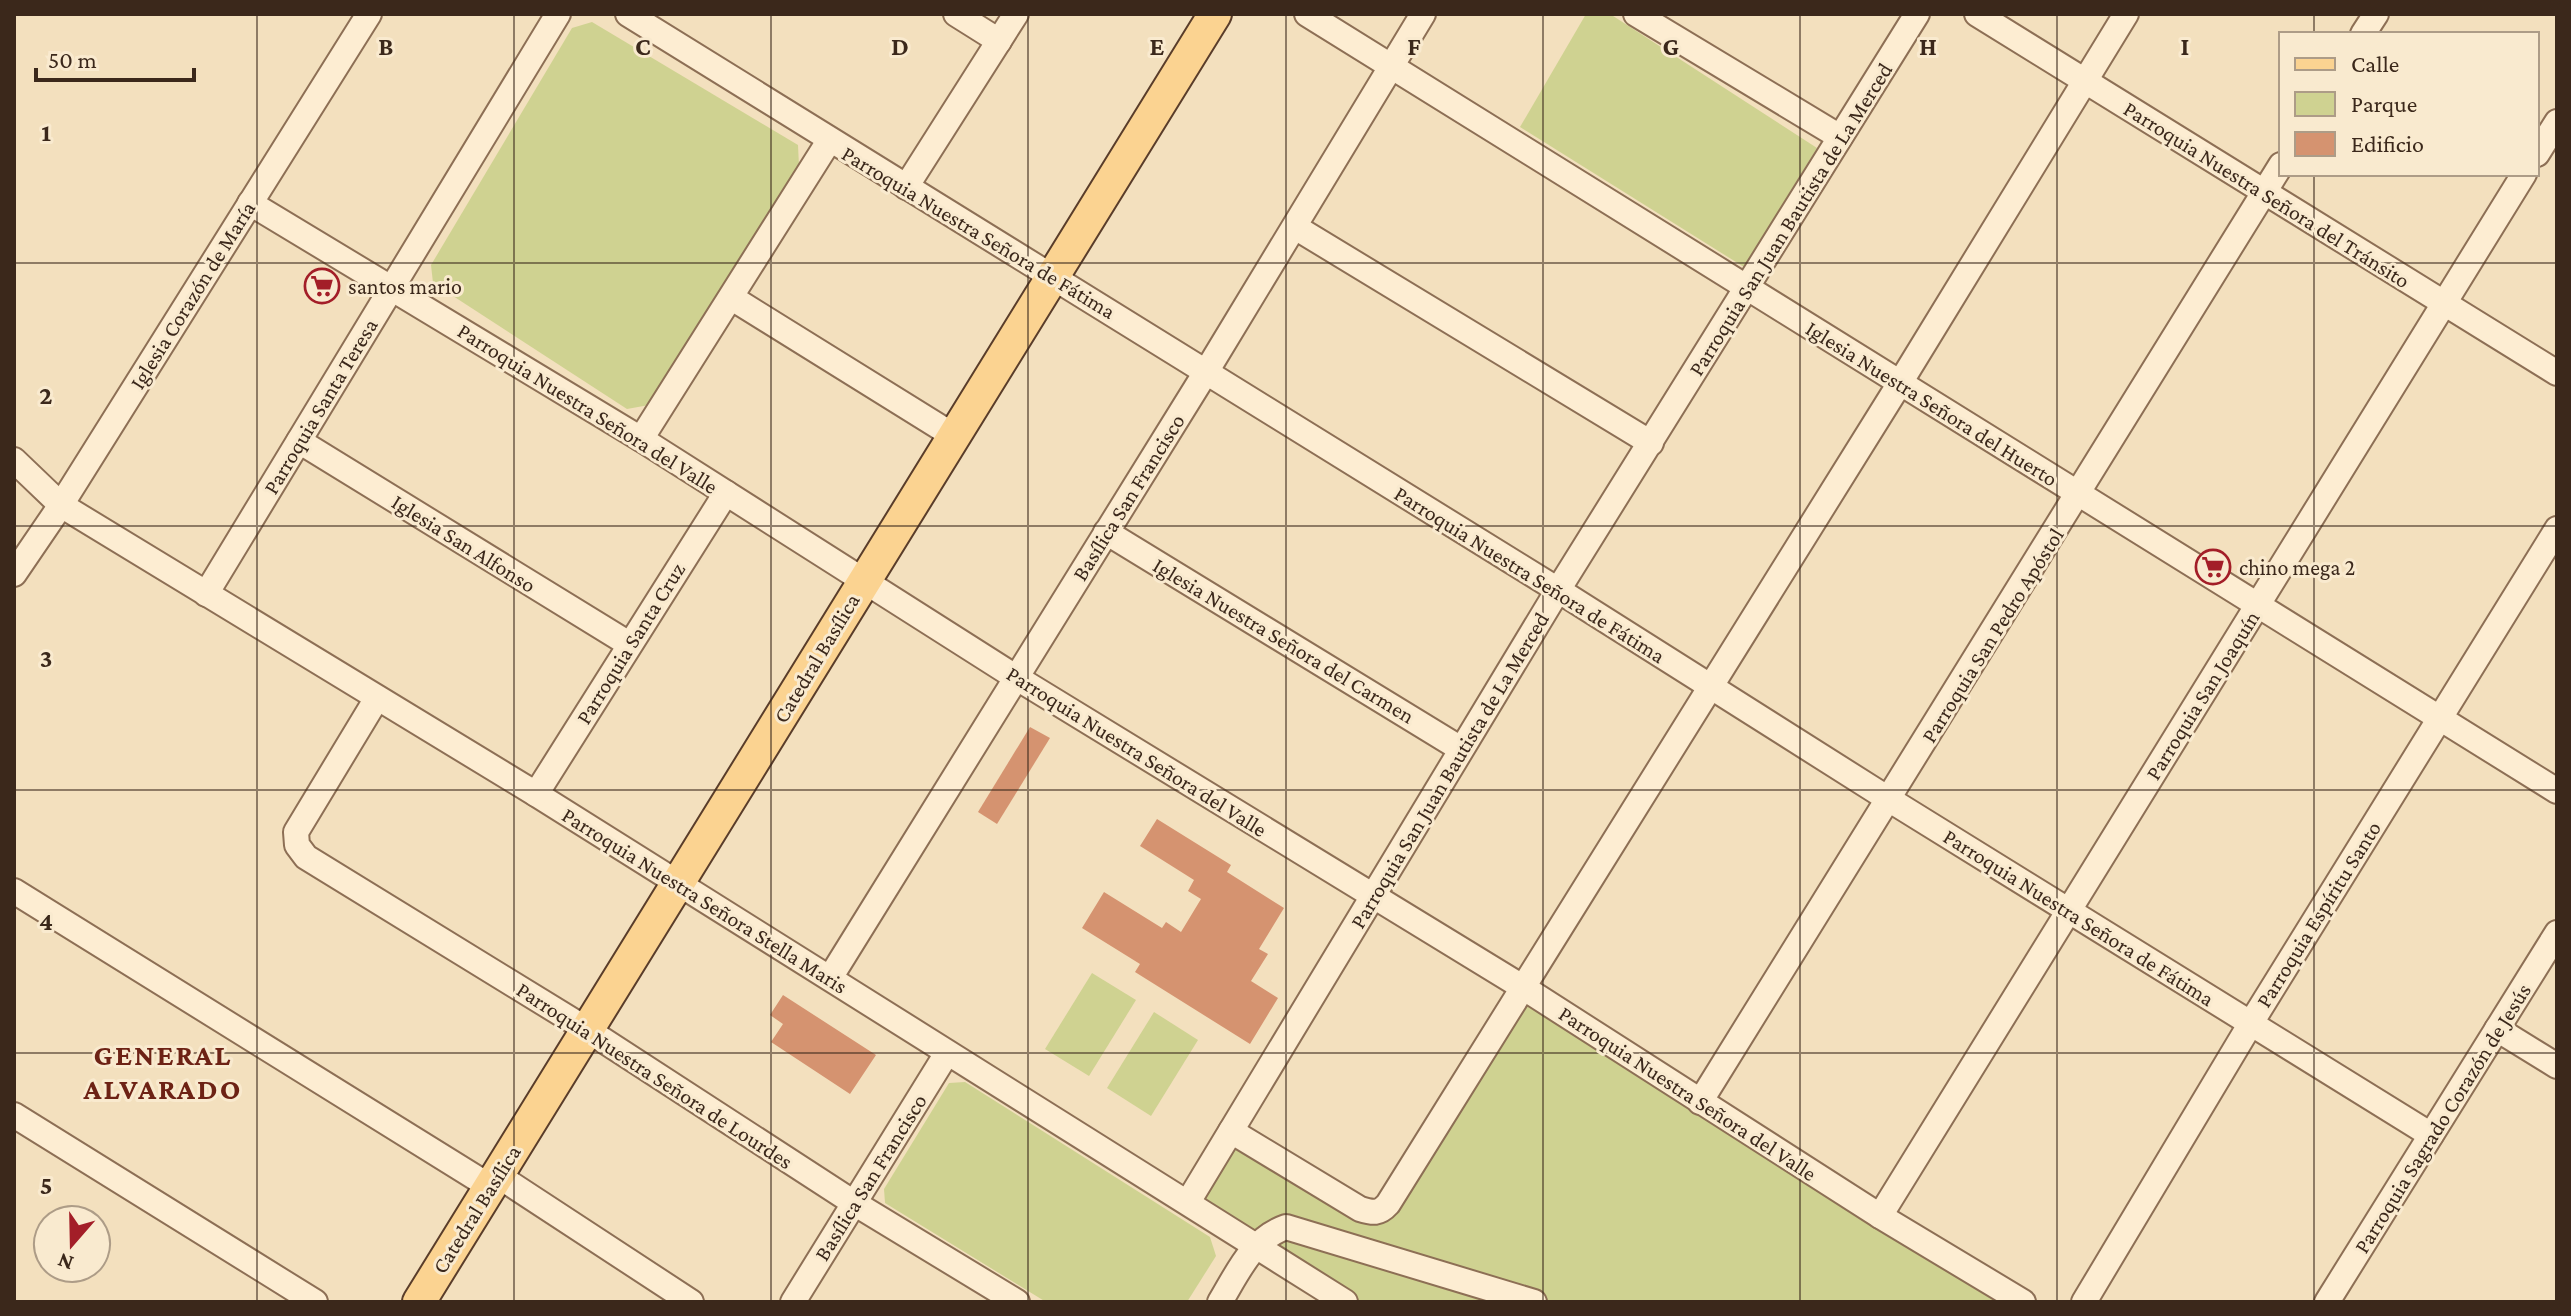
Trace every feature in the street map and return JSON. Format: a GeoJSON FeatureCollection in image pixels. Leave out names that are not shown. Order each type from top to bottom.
{"type":"FeatureCollection","features":[{"type":"Feature","properties":{"kind":"main road","name":"Catedral Basílica"},"geometry":{"type":"LineString","coordinates":[[419,1302],[1215,14]]}},
{"type":"Feature","properties":{"kind":"street","name":"Iglesia Corazón de María"},"geometry":{"type":"LineString","coordinates":[[14,574],[61,505],[369,14]]}},
{"type":"Feature","properties":{"kind":"street","name":"Parroquia Santa Teresa"},"geometry":{"type":"LineString","coordinates":[[206,594],[558,14]]}},
{"type":"Feature","properties":{"kind":"street","name":"Parroquia Nuestra Señora de Fátima"},"geometry":{"type":"LineString","coordinates":[[628,14],[2431,1135]]}},
{"type":"Feature","properties":{"kind":"street"},"geometry":{"type":"LineString","coordinates":[[956,14],[999,41]]}},
{"type":"Feature","properties":{"kind":"street"},"geometry":{"type":"LineString","coordinates":[[906,187],[1016,14]]}},
{"type":"Feature","properties":{"kind":"street","name":"Iglesia Nuestra Señora del Huerto"},"geometry":{"type":"LineString","coordinates":[[1307,14],[2557,791]]}},
{"type":"Feature","properties":{"kind":"street","name":"Basílica San Francisco"},"geometry":{"type":"LineString","coordinates":[[830,978],[1206,372],[1423,14]]}},
{"type":"Feature","properties":{"kind":"street"},"geometry":{"type":"LineString","coordinates":[[1636,14],[1840,137]]}},
{"type":"Feature","properties":{"kind":"street","name":"Parroquia San Juan Bautista de La Merced"},"geometry":{"type":"LineString","coordinates":[[1188,1202],[1558,590],[1917,14]]}},
{"type":"Feature","properties":{"kind":"street","name":"Parroquia Nuestra Señora del Tránsito"},"geometry":{"type":"LineString","coordinates":[[1977,14],[2557,373]]}},
{"type":"Feature","properties":{"kind":"street"},"geometry":{"type":"LineString","coordinates":[[1231,1131],[1360,1209],[1373,1213],[1382,1211],[1524,988],[2126,14]]}},
{"type":"Feature","properties":{"kind":"street"},"geometry":{"type":"LineString","coordinates":[[2364,32],[2376,14]]}},
{"type":"Feature","properties":{"kind":"street"},"geometry":{"type":"LineString","coordinates":[[2539,151],[2557,122]]}},
{"type":"Feature","properties":{"kind":"street"},"geometry":{"type":"LineString","coordinates":[[641,439],[829,141]]}},
{"type":"Feature","properties":{"kind":"street","name":"Parroquia San Pedro Apóstol"},"geometry":{"type":"LineString","coordinates":[[1700,1102],[2279,168]]}},
{"type":"Feature","properties":{"kind":"street","name":"Parroquia San Joaquín"},"geometry":{"type":"LineString","coordinates":[[1880,1216],[2523,176]]}},
{"type":"Feature","properties":{"kind":"street","name":"Parroquia Nuestra Señora del Valle"},"geometry":{"type":"LineString","coordinates":[[250,203],[641,439],[1017,678],[1524,988],[1880,1216],[2023,1302]]}},
{"type":"Feature","properties":{"kind":"street"},"geometry":{"type":"LineString","coordinates":[[1295,227],[1651,443]]}},
{"type":"Feature","properties":{"kind":"street"},"geometry":{"type":"LineString","coordinates":[[732,298],[954,436]]}},
{"type":"Feature","properties":{"kind":"street","name":"Iglesia San Alfonso"},"geometry":{"type":"LineString","coordinates":[[299,441],[629,644]]}},
{"type":"Feature","properties":{"kind":"street","name":"Parroquia Nuestra Señora Stella Maris"},"geometry":{"type":"LineString","coordinates":[[14,460],[61,505],[536,794],[1345,1302]]}},
{"type":"Feature","properties":{"kind":"street","name":"Parroquia Santa Cruz"},"geometry":{"type":"LineString","coordinates":[[536,794],[726,493]]}},
{"type":"Feature","properties":{"kind":"street","name":"Parroquia Espíritu Santo"},"geometry":{"type":"LineString","coordinates":[[2084,1302],[2251,1023],[2557,529]]}},
{"type":"Feature","properties":{"kind":"street","name":"Iglesia Nuestra Señora del Carmen"},"geometry":{"type":"LineString","coordinates":[[1106,532],[1461,749]]}},
{"type":"Feature","properties":{"kind":"street","name":"Parroquia Nuestra Señora de Lourdes"},"geometry":{"type":"LineString","coordinates":[[377,698],[296,832],[297,845],[306,857],[586,1029],[854,1203],[1017,1302]]}},
{"type":"Feature","properties":{"kind":"street"},"geometry":{"type":"LineString","coordinates":[[14,891],[691,1302]]}},
{"type":"Feature","properties":{"kind":"street","name":"Parroquia Sagrado Corazón de Jesús"},"geometry":{"type":"LineString","coordinates":[[2327,1302],[2557,933]]}},
{"type":"Feature","properties":{"kind":"street"},"geometry":{"type":"LineString","coordinates":[[2497,1029],[2557,1066]]}},
{"type":"Feature","properties":{"kind":"street","name":"Basílica San Francisco"},"geometry":{"type":"LineString","coordinates":[[793,1302],[947,1053]]}},
{"type":"Feature","properties":{"kind":"street"},"geometry":{"type":"LineString","coordinates":[[14,1115],[315,1302]]}},
{"type":"Feature","properties":{"kind":"street"},"geometry":{"type":"LineString","coordinates":[[1220,1302],[1255,1246],[1270,1233],[1286,1227],[1534,1302]]}},
{"type":"Feature","properties":{"kind":"green space"},"geometry":{"type":"Polygon","coordinates":[[[1586,14],[1610,14],[1817,148],[1744,267],[1520,127],[1586,14]]]}},
{"type":"Feature","properties":{"kind":"green space"},"geometry":{"type":"Polygon","coordinates":[[[592,22],[798,145],[799,166],[649,405],[627,409],[433,283],[431,265],[572,28],[592,22]]]}},
{"type":"Feature","properties":{"kind":"green space"},"geometry":{"type":"Polygon","coordinates":[[[1092,973],[1136,1000],[1089,1076],[1045,1049],[1092,973]]]}},
{"type":"Feature","properties":{"kind":"green space"},"geometry":{"type":"Polygon","coordinates":[[[1524,990],[2026,1302],[1346,1302],[1188,1202],[1231,1133],[1373,1214],[1524,990]]]}},
{"type":"Feature","properties":{"kind":"green space"},"geometry":{"type":"Polygon","coordinates":[[[1154,1012],[1198,1040],[1151,1116],[1107,1088],[1154,1012]]]}},
{"type":"Feature","properties":{"kind":"green space"},"geometry":{"type":"Polygon","coordinates":[[[965,1082],[1210,1237],[1216,1256],[1187,1302],[1046,1302],[885,1203],[884,1189],[949,1083],[965,1082]]]}},
{"type":"Feature","properties":{"kind":"building"},"geometry":{"type":"Polygon","coordinates":[[[1030,727],[1050,738],[997,824],[978,812],[1030,727]]]}},
{"type":"Feature","properties":{"kind":"building"},"geometry":{"type":"Polygon","coordinates":[[[1157,819],[1231,865],[1227,872],[1284,908],[1259,949],[1268,954],[1251,981],[1278,998],[1250,1044],[1135,972],[1140,964],[1082,928],[1104,892],[1162,928],[1166,922],[1181,932],[1201,899],[1188,891],[1194,880],[1140,846],[1157,819]]]}},
{"type":"Feature","properties":{"kind":"building"},"geometry":{"type":"Polygon","coordinates":[[[783,995],[876,1055],[850,1094],[771,1042],[783,1024],[770,1015],[783,995]]]}},
{"type":"Feature","properties":{"kind":"place","name":"santos mario"},"geometry":{"type":"Point","coordinates":[322,286]}},
{"type":"Feature","properties":{"kind":"place","name":"chino mega 2"},"geometry":{"type":"Point","coordinates":[2213,567]}},
{"type":"Feature","properties":{"kind":"district","name":"GENERAL ALVARADO"},"geometry":{"type":"Point","coordinates":[163,1072]}}]}
